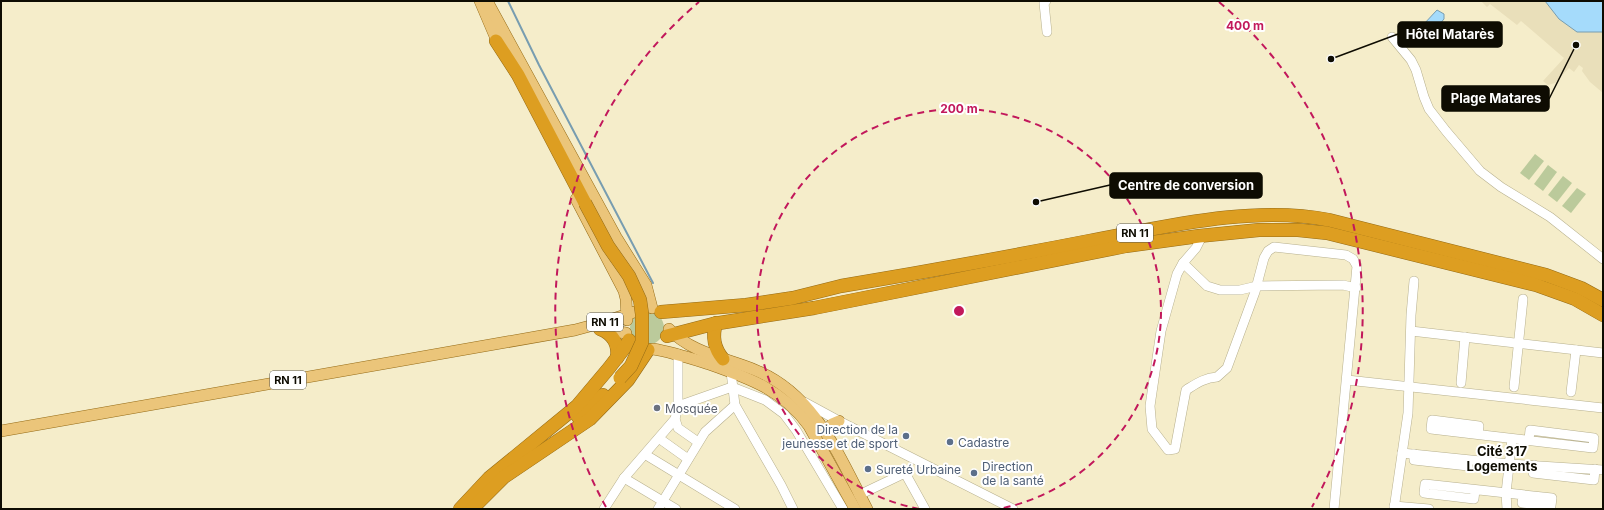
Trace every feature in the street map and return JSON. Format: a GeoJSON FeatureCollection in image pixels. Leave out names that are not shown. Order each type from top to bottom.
{"type":"FeatureCollection","features":[{"type":"Feature","properties":{"kind":"highway"},"geometry":{"type":"LineString","coordinates":[[472,509],[504,477],[539,446],[556,431],[578,417],[620,378],[631,366],[642,342],[642,314],[640,300],[629,276],[608,246],[512,64],[496,41]]}},
{"type":"Feature","properties":{"kind":"highway"},"geometry":{"type":"LineString","coordinates":[[526,74],[550,134]]}},
{"type":"Feature","properties":{"kind":"highway","name":"RN 11"},"geometry":{"type":"LineString","coordinates":[[657,310],[739,306],[793,298],[842,286],[1160,228],[1254,215],[1273,214],[1308,216],[1329,220],[1526,270],[1565,282],[1603,300]]}},
{"type":"Feature","properties":{"kind":"highway","name":"RN 11"},"geometry":{"type":"LineString","coordinates":[[670,333],[716,323],[814,308],[1126,246],[1202,236],[1280,229],[1327,233],[1536,285],[1575,299],[1603,315]]}},
{"type":"Feature","properties":{"kind":"highway"},"geometry":{"type":"LineString","coordinates":[[716,323],[714,342],[723,359]]}},
{"type":"Feature","properties":{"kind":"highway"},"geometry":{"type":"LineString","coordinates":[[600,329],[609,334],[616,342],[617,358]]}},
{"type":"Feature","properties":{"kind":"highway"},"geometry":{"type":"LineString","coordinates":[[539,446],[577,406],[617,358],[626,346],[628,337]]}},
{"type":"Feature","properties":{"kind":"highway"},"geometry":{"type":"LineString","coordinates":[[460,509],[474,492],[489,478],[539,446],[590,419],[628,380],[651,349]]}},
{"type":"Feature","properties":{"kind":"main road"},"geometry":{"type":"LineString","coordinates":[[480,1],[496,41],[624,292],[629,316]]}},
{"type":"Feature","properties":{"kind":"main road"},"geometry":{"type":"LineString","coordinates":[[487,1],[622,246],[640,273],[657,310],[667,321],[670,333],[688,344],[767,376],[788,389],[800,399],[826,432],[867,509]]}},
{"type":"Feature","properties":{"kind":"main road","name":"RN 11"},"geometry":{"type":"LineString","coordinates":[[1,431],[575,330],[629,316],[640,308],[657,310]]}},
{"type":"Feature","properties":{"kind":"main road","name":"RN 11"},"geometry":{"type":"LineString","coordinates":[[629,316],[628,337],[639,348],[651,349],[662,344],[670,333]]}},
{"type":"Feature","properties":{"kind":"main road"},"geometry":{"type":"LineString","coordinates":[[600,329],[628,337]]}},
{"type":"Feature","properties":{"kind":"main road","name":"RN 11"},"geometry":{"type":"LineString","coordinates":[[575,330],[600,329]]}},
{"type":"Feature","properties":{"kind":"main road"},"geometry":{"type":"LineString","coordinates":[[651,349],[678,354],[731,372],[758,383],[784,398],[802,417],[818,441],[855,509]]}},
{"type":"Feature","properties":{"kind":"main road"},"geometry":{"type":"LineString","coordinates":[[826,432],[832,424],[838,421]]}},
{"type":"Feature","properties":{"kind":"street"},"geometry":{"type":"LineString","coordinates":[[1047,32],[1044,3],[1047,1],[1053,1]]}},
{"type":"Feature","properties":{"kind":"street"},"geometry":{"type":"LineString","coordinates":[[1392,37],[1411,60],[1416,70],[1429,109],[1480,171],[1501,187],[1550,217],[1603,259]]}},
{"type":"Feature","properties":{"kind":"street"},"geometry":{"type":"LineString","coordinates":[[1202,236],[1196,248],[1183,263],[1177,274],[1161,331],[1150,406],[1152,428],[1168,450],[1176,449],[1186,390],[1202,380],[1216,378],[1227,368],[1257,286],[1264,258],[1268,251],[1274,247],[1346,255],[1353,259],[1357,266],[1356,288],[1334,509]]}},
{"type":"Feature","properties":{"kind":"street"},"geometry":{"type":"LineString","coordinates":[[1183,263],[1207,286],[1220,290],[1240,290],[1257,286],[1343,285],[1356,288]]}},
{"type":"Feature","properties":{"kind":"street"},"geometry":{"type":"LineString","coordinates":[[1414,281],[1411,315],[1410,388],[1408,413],[1394,507],[1429,509]]}},
{"type":"Feature","properties":{"kind":"street"},"geometry":{"type":"LineString","coordinates":[[1514,387],[1523,299]]}},
{"type":"Feature","properties":{"kind":"street"},"geometry":{"type":"LineString","coordinates":[[1411,330],[1603,353]]}},
{"type":"Feature","properties":{"kind":"street"},"geometry":{"type":"LineString","coordinates":[[1461,383],[1465,337]]}},
{"type":"Feature","properties":{"kind":"street"},"geometry":{"type":"LineString","coordinates":[[1572,392],[1576,350]]}},
{"type":"Feature","properties":{"kind":"street"},"geometry":{"type":"LineString","coordinates":[[678,354],[678,406],[676,419],[678,428],[698,442]]}},
{"type":"Feature","properties":{"kind":"street"},"geometry":{"type":"LineString","coordinates":[[731,372],[735,405],[781,485],[793,509]]}},
{"type":"Feature","properties":{"kind":"street"},"geometry":{"type":"LineString","coordinates":[[1347,380],[1603,408]]}},
{"type":"Feature","properties":{"kind":"street"},"geometry":{"type":"LineString","coordinates":[[678,406],[732,387],[765,400],[784,414],[796,430],[843,509]]}},
{"type":"Feature","properties":{"kind":"street"},"geometry":{"type":"LineString","coordinates":[[800,399],[838,421],[1013,509]]}},
{"type":"Feature","properties":{"kind":"street"},"geometry":{"type":"LineString","coordinates":[[660,505],[705,432],[735,405]]}},
{"type":"Feature","properties":{"kind":"street"},"geometry":{"type":"LineString","coordinates":[[608,508],[624,478],[646,455],[676,419]]}},
{"type":"Feature","properties":{"kind":"street"},"geometry":{"type":"LineString","coordinates":[[1478,434],[1593,448],[1594,438],[1530,430],[1529,440]]}},
{"type":"Feature","properties":{"kind":"street"},"geometry":{"type":"LineString","coordinates":[[660,439],[688,459]]}},
{"type":"Feature","properties":{"kind":"street"},"geometry":{"type":"LineString","coordinates":[[1507,509],[1506,494],[1512,439]]}},
{"type":"Feature","properties":{"kind":"street"},"geometry":{"type":"LineString","coordinates":[[1402,454],[1510,464],[1599,470]]}},
{"type":"Feature","properties":{"kind":"street"},"geometry":{"type":"LineString","coordinates":[[646,455],[735,509]]}},
{"type":"Feature","properties":{"kind":"street"},"geometry":{"type":"LineString","coordinates":[[859,495],[905,472],[913,459]]}},
{"type":"Feature","properties":{"kind":"street"},"geometry":{"type":"LineString","coordinates":[[905,472],[925,509]]}},
{"type":"Feature","properties":{"kind":"street"},"geometry":{"type":"LineString","coordinates":[[624,478],[660,505],[676,509]]}},
{"type":"Feature","properties":{"kind":"street"},"geometry":{"type":"LineString","coordinates":[[1475,490],[1474,499],[1424,493],[1425,484],[1523,495]]}},
{"type":"Feature","properties":{"kind":"green space"},"geometry":{"type":"Polygon","coordinates":[[[1535,154],[1544,161],[1529,180],[1520,173],[1535,154]]]}},
{"type":"Feature","properties":{"kind":"green space"},"geometry":{"type":"Polygon","coordinates":[[[1548,165],[1557,172],[1543,191],[1534,184],[1548,165]]]}},
{"type":"Feature","properties":{"kind":"green space"},"geometry":{"type":"Polygon","coordinates":[[[1563,176],[1572,183],[1557,202],[1548,195],[1563,176]]]}},
{"type":"Feature","properties":{"kind":"green space"},"geometry":{"type":"Polygon","coordinates":[[[1577,188],[1586,194],[1571,213],[1562,206],[1577,188]]]}},
{"type":"Feature","properties":{"kind":"green space"},"geometry":{"type":"Polygon","coordinates":[[[650,311],[659,316],[663,321],[663,335],[659,340],[654,344],[644,345],[640,344],[631,335],[630,325],[631,321],[640,312],[650,311]]]}},
{"type":"Feature","properties":{"kind":"sand"},"geometry":{"type":"Polygon","coordinates":[[[1481,1],[1545,1],[1559,19],[1603,32],[1603,93],[1590,82],[1582,71],[1583,68],[1579,65],[1574,72],[1569,68],[1555,83],[1548,85],[1543,81],[1564,58],[1521,21],[1517,25],[1490,4],[1487,7],[1481,1]]]}},
{"type":"Feature","properties":{"kind":"water"},"geometry":{"type":"Polygon","coordinates":[[[1545,1],[1603,1],[1603,32],[1577,32],[1559,19],[1545,1]]]}},
{"type":"Feature","properties":{"kind":"water"},"geometry":{"type":"Polygon","coordinates":[[[1437,10],[1444,14],[1444,19],[1432,33],[1423,25],[1437,10]]]}},
{"type":"Feature","properties":{"kind":"waterway"},"geometry":{"type":"LineString","coordinates":[[508,1],[539,65],[653,283]]}},
{"type":"Feature","properties":{"kind":"place","name":"Plage Matares"},"geometry":{"type":"Point","coordinates":[1576,45]}},
{"type":"Feature","properties":{"kind":"place","name":"Hôtel Matarès"},"geometry":{"type":"Point","coordinates":[1331,59]}},
{"type":"Feature","properties":{"kind":"place","name":"Centre de conversion"},"geometry":{"type":"Point","coordinates":[1036,202]}},
{"type":"Feature","properties":{"kind":"place","name":"Mosquée"},"geometry":{"type":"Point","coordinates":[657,408]}},
{"type":"Feature","properties":{"kind":"place","name":"Direction de la jeunesse et de sport"},"geometry":{"type":"Point","coordinates":[906,436]}},
{"type":"Feature","properties":{"kind":"place","name":"Cadastre"},"geometry":{"type":"Point","coordinates":[950,442]}},
{"type":"Feature","properties":{"kind":"place","name":"Sureté Urbaine"},"geometry":{"type":"Point","coordinates":[868,469]}},
{"type":"Feature","properties":{"kind":"place","name":"Direction de la santé"},"geometry":{"type":"Point","coordinates":[974,473]}},
{"type":"Feature","properties":{"kind":"district","name":"Cité 317 Logements"},"geometry":{"type":"Point","coordinates":[1502,458]}}]}
